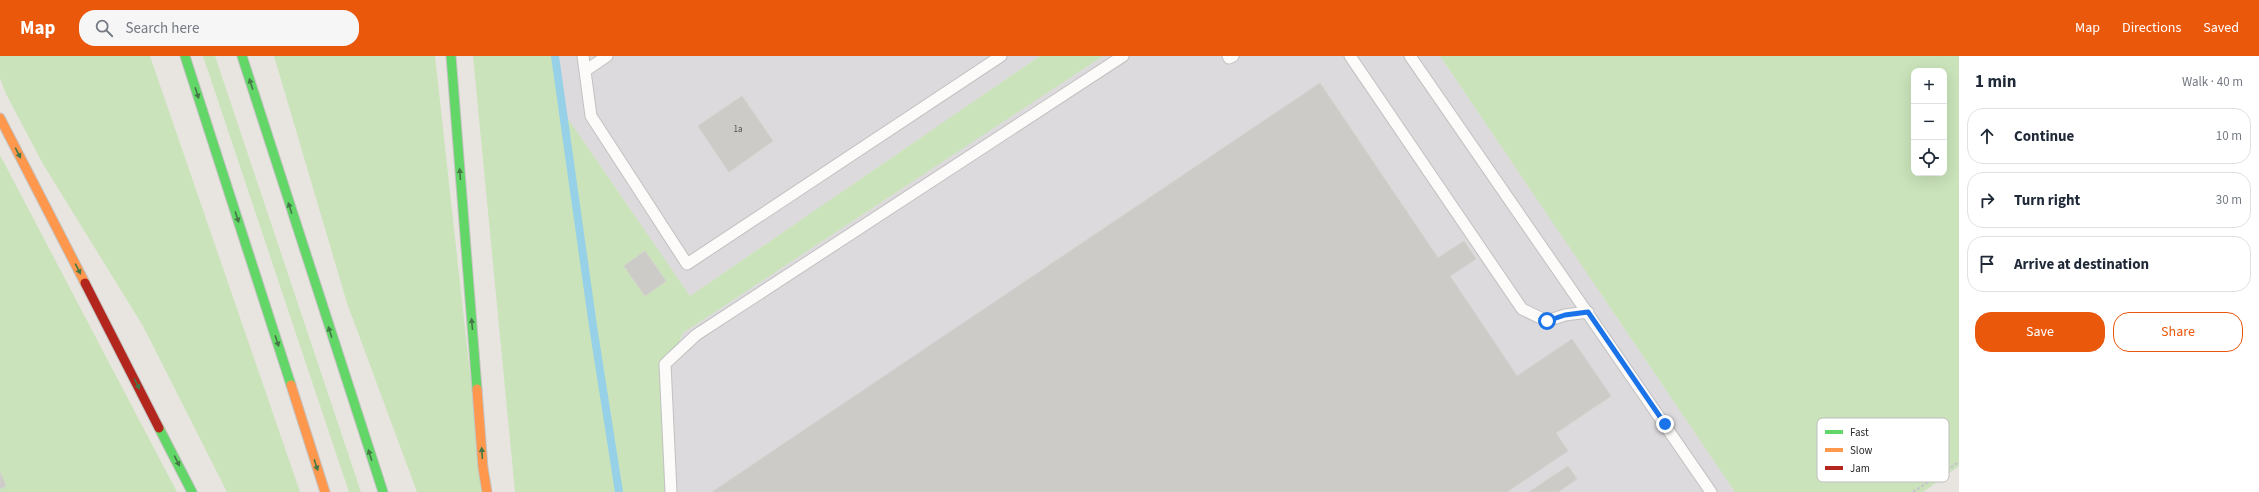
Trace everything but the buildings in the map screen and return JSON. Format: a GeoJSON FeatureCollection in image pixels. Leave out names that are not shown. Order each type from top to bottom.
{"type":"FeatureCollection","features":[{"type":"Feature","properties":{"kind":"highway"},"geometry":{"type":"LineString","coordinates":[[185,56],[326,492]]}},
{"type":"Feature","properties":{"kind":"highway"},"geometry":{"type":"LineString","coordinates":[[242,56],[383,492]]}},
{"type":"Feature","properties":{"kind":"highway"},"geometry":{"type":"LineString","coordinates":[[451,56],[483,468],[487,492]]}},
{"type":"Feature","properties":{"kind":"highway"},"geometry":{"type":"LineString","coordinates":[[0,118],[192,492]]}},
{"type":"Feature","properties":{"kind":"lane"},"geometry":{"type":"LineString","coordinates":[[583,56],[591,116],[687,264],[1001,56]]}},
{"type":"Feature","properties":{"kind":"lane"},"geometry":{"type":"LineString","coordinates":[[585,71],[607,56]]}},
{"type":"Feature","properties":{"kind":"lane"},"geometry":{"type":"LineString","coordinates":[[671,492],[665,364],[696,335],[1123,56]]}},
{"type":"Feature","properties":{"kind":"lane"},"geometry":{"type":"LineString","coordinates":[[1228,56],[1229,58],[1233,56]]}},
{"type":"Feature","properties":{"kind":"lane"},"geometry":{"type":"LineString","coordinates":[[1350,56],[1522,309],[1547,321],[1565,315],[1588,312]]}},
{"type":"Feature","properties":{"kind":"lane"},"geometry":{"type":"LineString","coordinates":[[1410,56],[1712,492]]}},
{"type":"Feature","properties":{"kind":"path"},"geometry":{"type":"LineString","coordinates":[[1949,469],[1959,462]]}},
{"type":"Feature","properties":{"kind":"path"},"geometry":{"type":"LineString","coordinates":[[1913,492],[1928,482]]}},
{"type":"Feature","properties":{"kind":"shaded area"},"geometry":{"type":"Polygon","coordinates":[[[554,56],[1040,56],[690,296],[564,113],[554,56]]]}},
{"type":"Feature","properties":{"kind":"shaded area"},"geometry":{"type":"Polygon","coordinates":[[[1103,56],[1440,56],[1735,492],[675,492],[663,377],[683,333],[1103,56]]]}},
{"type":"Feature","properties":{"kind":"green space"},"geometry":{"type":"Polygon","coordinates":[[[0,56],[150,56],[300,492],[227,492],[143,326],[43,164],[6,94],[0,78],[0,56]]]}},
{"type":"Feature","properties":{"kind":"green space"},"geometry":{"type":"Polygon","coordinates":[[[203,56],[215,56],[361,492],[349,492],[203,56]]]}},
{"type":"Feature","properties":{"kind":"green space"},"geometry":{"type":"Polygon","coordinates":[[[274,56],[435,56],[483,492],[417,492],[347,303],[274,56]]]}},
{"type":"Feature","properties":{"kind":"green space"},"geometry":{"type":"Polygon","coordinates":[[[473,56],[554,56],[564,113],[690,296],[1040,56],[1103,56],[683,333],[663,377],[675,492],[515,492],[473,56]]]}},
{"type":"Feature","properties":{"kind":"green space"},"geometry":{"type":"Polygon","coordinates":[[[1440,56],[1959,56],[1959,466],[1949,473],[1949,418],[1817,418],[1817,482],[1937,482],[1923,492],[1735,492],[1440,56]]]}},
{"type":"Feature","properties":{"kind":"green space"},"geometry":{"type":"Polygon","coordinates":[[[0,155],[177,492],[0,492],[0,155]]]}},
{"type":"Feature","properties":{"kind":"waterway"},"geometry":{"type":"LineString","coordinates":[[555,56],[593,326],[619,492]]}},
{"type":"Feature","properties":{"kind":"traffic: fast"},"geometry":{"type":"LineString","coordinates":[[185,56],[291,385]]}},
{"type":"Feature","properties":{"kind":"traffic: fast"},"geometry":{"type":"LineString","coordinates":[[242,56],[383,492]]}},
{"type":"Feature","properties":{"kind":"traffic: fast"},"geometry":{"type":"LineString","coordinates":[[451,56],[477,389]]}},
{"type":"Feature","properties":{"kind":"traffic: fast"},"geometry":{"type":"LineString","coordinates":[[159,428],[192,492]]}},
{"type":"Feature","properties":{"kind":"traffic: slow"},"geometry":{"type":"LineString","coordinates":[[0,118],[85,283]]}},
{"type":"Feature","properties":{"kind":"traffic: slow"},"geometry":{"type":"LineString","coordinates":[[291,385],[325,492]]}},
{"type":"Feature","properties":{"kind":"traffic: slow"},"geometry":{"type":"LineString","coordinates":[[477,389],[483,468],[487,492]]}},
{"type":"Feature","properties":{"kind":"traffic: jam"},"geometry":{"type":"LineString","coordinates":[[85,283],[159,428]]}},
{"type":"Feature","properties":{"kind":"route"},"geometry":{"type":"LineString","coordinates":[[1547,321],[1565,315],[1588,312],[1665,424]]}}]}
